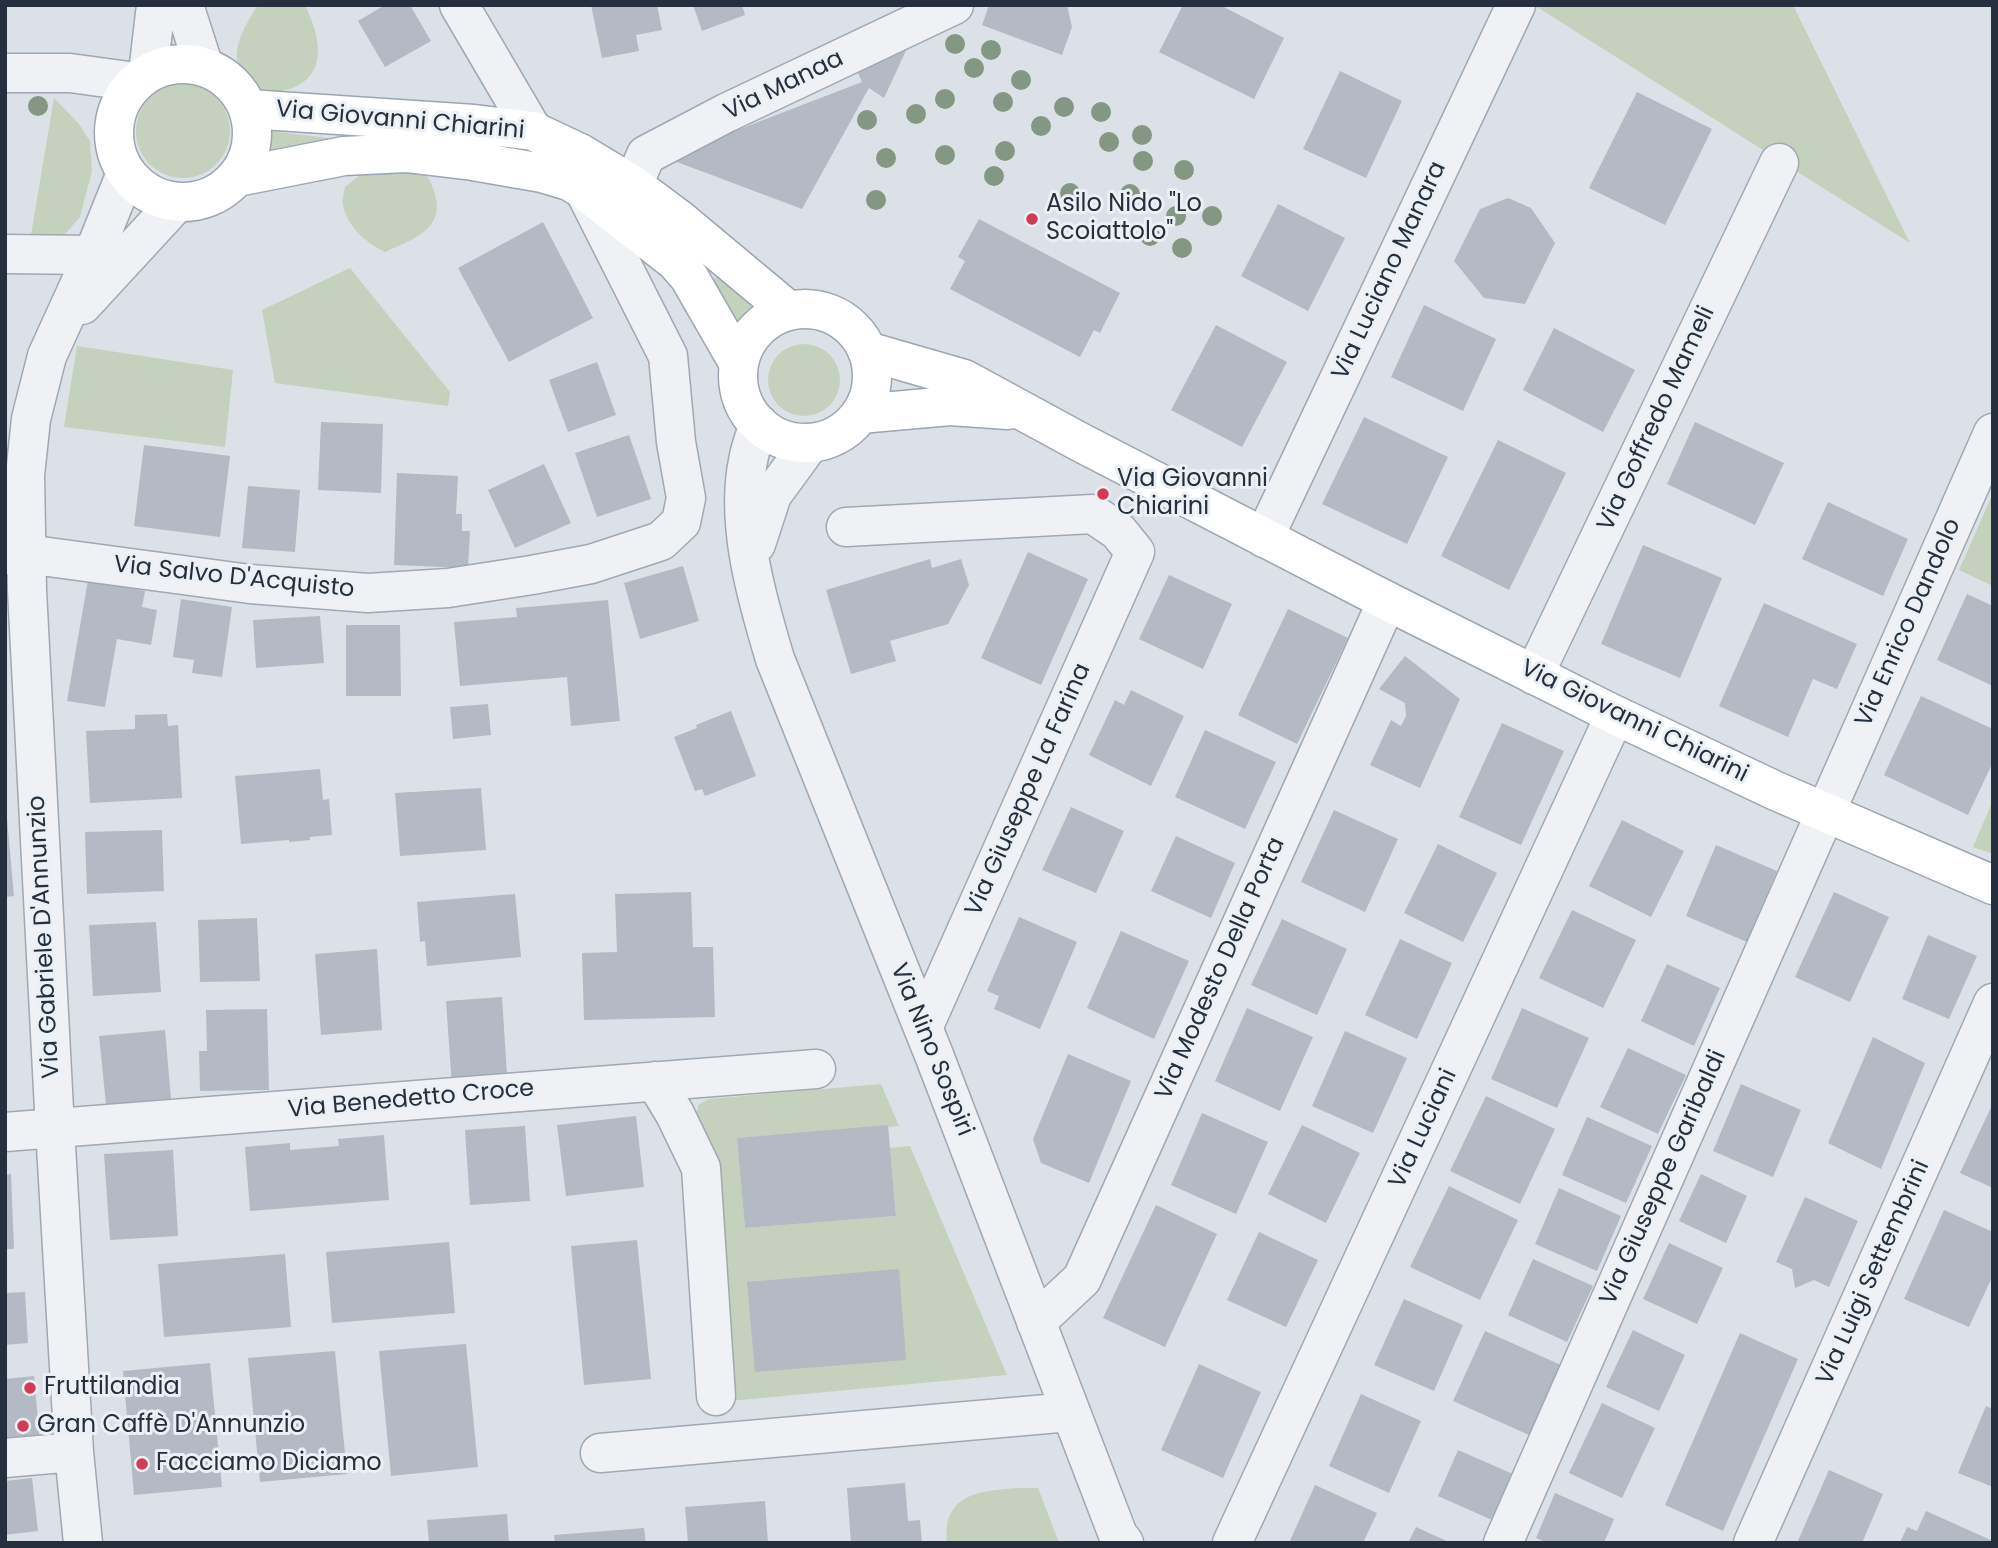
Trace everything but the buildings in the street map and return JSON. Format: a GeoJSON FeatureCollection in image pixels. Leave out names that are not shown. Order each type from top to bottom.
{"type":"FeatureCollection","features":[{"type":"Feature","properties":{"kind":"main road"},"geometry":{"type":"LineString","coordinates":[[185,64],[204,67],[223,76],[238,91],[247,109],[252,132],[248,156],[237,177],[220,192],[199,200],[177,202],[158,197],[140,187],[126,173],[116,152],[114,129],[134,87],[166,66],[185,64]]}},
{"type":"Feature","properties":{"kind":"main road","name":"Via Giovanni Chiarini"},"geometry":{"type":"LineString","coordinates":[[247,109],[474,124],[533,131],[580,153],[633,185],[680,219],[789,311]]}},
{"type":"Feature","properties":{"kind":"main road","name":"Via Giovanni Chiarini"},"geometry":{"type":"LineString","coordinates":[[237,177],[344,156],[405,153],[542,173],[569,181],[675,261],[690,277],[739,364]]}},
{"type":"Feature","properties":{"kind":"main road"},"geometry":{"type":"LineString","coordinates":[[816,310],[841,320],[860,338],[867,351],[872,372],[870,394],[860,414],[847,428],[830,438],[810,443],[791,441],[774,435],[758,424],[741,397],[738,381],[743,349],[761,325],[789,311],[816,310]]}},
{"type":"Feature","properties":{"kind":"main road","name":"Via Giovanni Chiarini"},"geometry":{"type":"LineString","coordinates":[[867,351],[964,379],[1264,538],[1615,715],[1825,812],[1993,885]]}},
{"type":"Feature","properties":{"kind":"main road","name":"Via Giovanni Chiarini"},"geometry":{"type":"LineString","coordinates":[[860,414],[950,406],[1021,411]]}},
{"type":"Feature","properties":{"kind":"street"},"geometry":{"type":"LineString","coordinates":[[5,73],[70,73],[134,87],[156,5]]}},
{"type":"Feature","properties":{"kind":"street"},"geometry":{"type":"LineString","coordinates":[[184,5],[204,67]]}},
{"type":"Feature","properties":{"kind":"street"},"geometry":{"type":"LineString","coordinates":[[459,5],[533,131]]}},
{"type":"Feature","properties":{"kind":"street","name":"Via Manaa"},"geometry":{"type":"LineString","coordinates":[[633,185],[646,155],[726,113],[954,5]]}},
{"type":"Feature","properties":{"kind":"street","name":"Via Luciano Manara"},"geometry":{"type":"LineString","coordinates":[[1264,538],[1516,5]]}},
{"type":"Feature","properties":{"kind":"street"},"geometry":{"type":"LineString","coordinates":[[474,124],[489,106],[489,57]]}},
{"type":"Feature","properties":{"kind":"street","name":"Via Goffredo Mameli"},"geometry":{"type":"LineString","coordinates":[[1535,675],[1779,163]]}},
{"type":"Feature","properties":{"kind":"street","name":"Via Gabriele D'Annunzio"},"geometry":{"type":"LineString","coordinates":[[77,1542],[75,1452],[55,1129],[21,775],[15,538],[31,419],[39,382],[55,335],[93,254],[126,173]]}},
{"type":"Feature","properties":{"kind":"street","name":"Via Salvo D'Acquisto"},"geometry":{"type":"LineString","coordinates":[[15,538],[285,588],[369,593],[477,585],[591,564],[662,541],[681,522],[686,498],[676,442],[668,356],[584,190]]}},
{"type":"Feature","properties":{"kind":"street"},"geometry":{"type":"LineString","coordinates":[[55,335],[177,202]]}},
{"type":"Feature","properties":{"kind":"street"},"geometry":{"type":"LineString","coordinates":[[5,254],[93,254]]}},
{"type":"Feature","properties":{"kind":"street","name":"Via Nino Sospiri"},"geometry":{"type":"LineString","coordinates":[[758,424],[747,462],[745,507],[750,562],[781,677],[923,1028],[1120,1540]]}},
{"type":"Feature","properties":{"kind":"street","name":"Via Enrico Dandolo"},"geometry":{"type":"LineString","coordinates":[[1825,812],[1993,433]]}},
{"type":"Feature","properties":{"kind":"street"},"geometry":{"type":"LineString","coordinates":[[750,562],[772,495],[810,443]]}},
{"type":"Feature","properties":{"kind":"street","name":"Via Giuseppe La Farina"},"geometry":{"type":"LineString","coordinates":[[846,527],[1093,514],[1118,531],[1135,552],[923,1028]]}},
{"type":"Feature","properties":{"kind":"street","name":"Via Modesto Della Porta"},"geometry":{"type":"LineString","coordinates":[[1036,1322],[1082,1279],[1387,601]]}},
{"type":"Feature","properties":{"kind":"street","name":"Via Luciani"},"geometry":{"type":"LineString","coordinates":[[1232,1543],[1615,715]]}},
{"type":"Feature","properties":{"kind":"street","name":"Via Giuseppe Garibaldi"},"geometry":{"type":"LineString","coordinates":[[1503,1543],[1825,812]]}},
{"type":"Feature","properties":{"kind":"street","name":"Via Luigi Settembrini"},"geometry":{"type":"LineString","coordinates":[[1753,1543],[1993,1003]]}},
{"type":"Feature","properties":{"kind":"street","name":"Via Benedetto Croce"},"geometry":{"type":"LineString","coordinates":[[5,1132],[816,1069]]}},
{"type":"Feature","properties":{"kind":"street"},"geometry":{"type":"LineString","coordinates":[[655,1081],[676,1114],[701,1168],[716,1396]]}},
{"type":"Feature","properties":{"kind":"street"},"geometry":{"type":"LineString","coordinates":[[600,1453],[1070,1412]]}},
{"type":"Feature","properties":{"kind":"street"},"geometry":{"type":"LineString","coordinates":[[5,1458],[75,1452]]}},
{"type":"Feature","properties":{"kind":"green space"},"geometry":{"type":"Polygon","coordinates":[[[258,5],[305,5],[313,25],[317,58],[313,71],[305,81],[292,88],[252,93],[239,70],[237,49],[240,38],[258,5]]]}},
{"type":"Feature","properties":{"kind":"green space"},"geometry":{"type":"Polygon","coordinates":[[[1793,5],[1910,243],[1537,7],[1793,5]]]}},
{"type":"Feature","properties":{"kind":"green space"},"geometry":{"type":"Polygon","coordinates":[[[183,84],[201,88],[216,98],[226,113],[230,131],[226,149],[216,164],[201,174],[183,178],[165,174],[150,164],[140,149],[136,131],[140,113],[150,98],[165,88],[183,84]]]}},
{"type":"Feature","properties":{"kind":"green space"},"geometry":{"type":"Polygon","coordinates":[[[54,98],[79,124],[90,141],[92,171],[80,217],[64,235],[31,235],[54,98]]]}},
{"type":"Feature","properties":{"kind":"green space"},"geometry":{"type":"Polygon","coordinates":[[[263,130],[342,140],[261,164],[263,130]]]}},
{"type":"Feature","properties":{"kind":"green space"},"geometry":{"type":"Polygon","coordinates":[[[365,171],[412,171],[428,177],[437,206],[430,226],[412,240],[385,252],[365,239],[353,227],[345,213],[343,201],[345,187],[365,171]]]}},
{"type":"Feature","properties":{"kind":"green space"},"geometry":{"type":"Polygon","coordinates":[[[350,268],[450,392],[448,406],[275,383],[262,310],[350,268]]]}},
{"type":"Feature","properties":{"kind":"green space"},"geometry":{"type":"Polygon","coordinates":[[[719,274],[766,305],[740,327],[713,280],[719,274]]]}},
{"type":"Feature","properties":{"kind":"green space"},"geometry":{"type":"Polygon","coordinates":[[[804,344],[824,350],[834,360],[840,380],[834,400],[824,410],[804,416],[784,410],[774,400],[768,380],[774,360],[784,350],[804,344]]]}},
{"type":"Feature","properties":{"kind":"green space"},"geometry":{"type":"Polygon","coordinates":[[[77,346],[233,370],[225,447],[64,427],[77,346]]]}},
{"type":"Feature","properties":{"kind":"green space"},"geometry":{"type":"Polygon","coordinates":[[[1993,493],[1993,586],[1959,570],[1993,493]]]}},
{"type":"Feature","properties":{"kind":"green space"},"geometry":{"type":"Polygon","coordinates":[[[1993,800],[1993,854],[1973,847],[1993,800]]]}},
{"type":"Feature","properties":{"kind":"green space"},"geometry":{"type":"Polygon","coordinates":[[[881,1084],[899,1126],[737,1138],[745,1228],[896,1216],[890,1148],[910,1146],[1007,1375],[730,1401],[696,1114],[699,1104],[709,1099],[881,1084]]]}},
{"type":"Feature","properties":{"kind":"green space"},"geometry":{"type":"Polygon","coordinates":[[[1016,1488],[1038,1488],[1059,1543],[946,1543],[948,1520],[959,1503],[976,1494],[1016,1488]]]}},
{"type":"Feature","properties":{"kind":"place","name":"Asilo Nido \"Lo Scoiattolo\""},"geometry":{"type":"Point","coordinates":[1032,219]}},
{"type":"Feature","properties":{"kind":"place","name":"Via Giovanni Chiarini"},"geometry":{"type":"Point","coordinates":[1103,494]}},
{"type":"Feature","properties":{"kind":"place","name":"Fruttilandia"},"geometry":{"type":"Point","coordinates":[30,1388]}},
{"type":"Feature","properties":{"kind":"place","name":"Gran Caffè D'Annunzio"},"geometry":{"type":"Point","coordinates":[23,1426]}},
{"type":"Feature","properties":{"kind":"place","name":"Facciamo Diciamo"},"geometry":{"type":"Point","coordinates":[142,1464]}}]}
